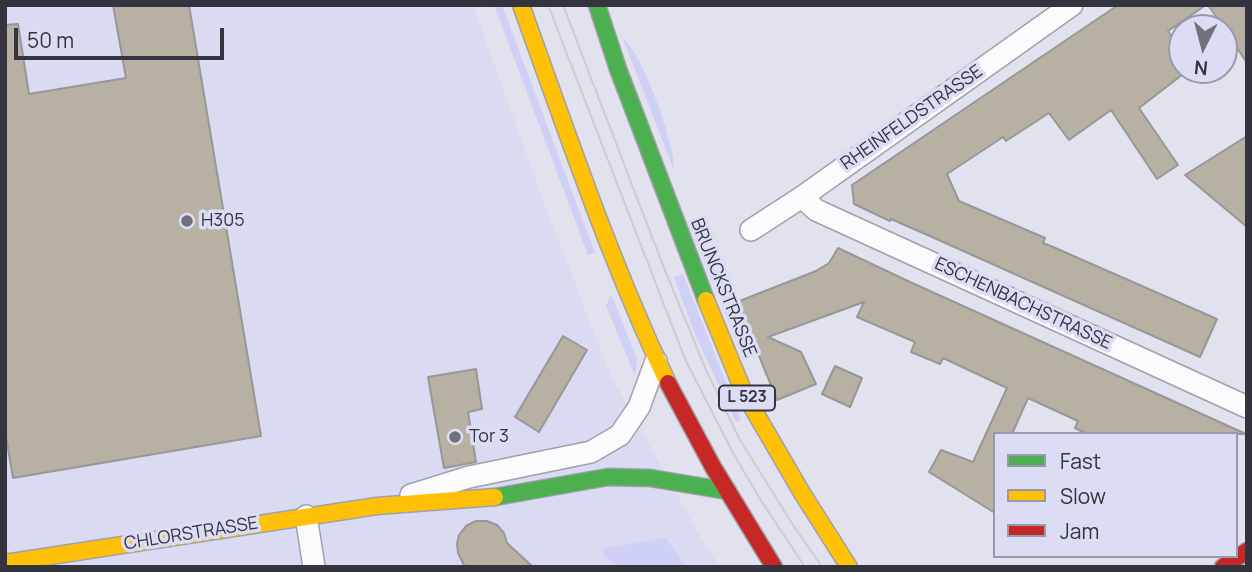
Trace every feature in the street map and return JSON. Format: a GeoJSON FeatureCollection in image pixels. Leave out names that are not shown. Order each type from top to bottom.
{"type":"FeatureCollection","features":[{"type":"Feature","properties":{"kind":"main road"},"geometry":{"type":"LineString","coordinates":[[521,5],[617,265],[656,361],[728,491],[774,567]]}},
{"type":"Feature","properties":{"kind":"main road","name":"BRUNCKSTRASSE"},"geometry":{"type":"LineString","coordinates":[[597,5],[687,254],[745,395],[849,567]]}},
{"type":"Feature","properties":{"kind":"main road","name":"CHLORSTRASSE"},"geometry":{"type":"LineString","coordinates":[[5,563],[306,516],[377,506],[474,499],[608,477],[650,478],[728,491]]}},
{"type":"Feature","properties":{"kind":"street","name":"RHEINFELDSTRASSE"},"geometry":{"type":"LineString","coordinates":[[751,230],[802,197],[1072,5]]}},
{"type":"Feature","properties":{"kind":"street","name":"ESCHENBACHSTRASSE"},"geometry":{"type":"LineString","coordinates":[[802,197],[816,210],[1247,407]]}},
{"type":"Feature","properties":{"kind":"street","name":"CHLORSTRASSE"},"geometry":{"type":"LineString","coordinates":[[377,506],[469,477],[591,452],[620,435],[639,407],[656,361]]}},
{"type":"Feature","properties":{"kind":"street"},"geometry":{"type":"LineString","coordinates":[[306,516],[314,567]]}},
{"type":"Feature","properties":{"kind":"shaded area"},"geometry":{"type":"Polygon","coordinates":[[[5,5],[473,5],[543,200],[611,376],[720,567],[5,567],[5,5]]]}},
{"type":"Feature","properties":{"kind":"shaded area"},"geometry":{"type":"Polygon","coordinates":[[[494,5],[502,5],[595,253],[588,255],[494,5]]]}},
{"type":"Feature","properties":{"kind":"shaded area"},"geometry":{"type":"Polygon","coordinates":[[[623,39],[639,61],[656,100],[670,142],[674,170],[623,39]]]}},
{"type":"Feature","properties":{"kind":"shaded area"},"geometry":{"type":"Polygon","coordinates":[[[683,274],[741,420],[736,422],[694,332],[674,277],[683,274]]]}},
{"type":"Feature","properties":{"kind":"shaded area"},"geometry":{"type":"Polygon","coordinates":[[[611,294],[637,359],[635,376],[606,306],[611,294]]]}},
{"type":"Feature","properties":{"kind":"shaded area"},"geometry":{"type":"Polygon","coordinates":[[[666,538],[686,567],[619,567],[605,557],[601,549],[666,538]]]}},
{"type":"Feature","properties":{"kind":"building"},"geometry":{"type":"Polygon","coordinates":[[[113,5],[189,5],[261,436],[13,478],[5,431],[5,25],[18,24],[29,94],[126,78],[113,5]]]}},
{"type":"Feature","properties":{"kind":"building"},"geometry":{"type":"Polygon","coordinates":[[[1118,5],[1206,5],[1193,14],[1168,14],[1168,84],[1170,84],[1139,108],[1178,165],[1157,179],[1111,110],[1069,140],[1049,113],[1006,141],[1003,137],[947,174],[959,201],[1045,238],[1043,243],[1217,319],[1200,357],[854,204],[852,185],[1118,5]]]}},
{"type":"Feature","properties":{"kind":"building"},"geometry":{"type":"Polygon","coordinates":[[[1208,5],[1247,5],[1247,63],[1238,49],[1238,14],[1214,14],[1208,5]]]}},
{"type":"Feature","properties":{"kind":"building"},"geometry":{"type":"Polygon","coordinates":[[[1247,136],[1247,227],[1185,175],[1247,136]]]}},
{"type":"Feature","properties":{"kind":"building"},"geometry":{"type":"Polygon","coordinates":[[[838,248],[1246,434],[1083,432],[1075,428],[1078,421],[1028,398],[1013,432],[993,432],[993,512],[929,472],[941,450],[973,462],[1007,388],[943,358],[940,364],[911,352],[915,342],[857,317],[864,302],[768,337],[801,352],[816,384],[777,400],[737,302],[816,271],[829,263],[838,248]]]}},
{"type":"Feature","properties":{"kind":"building"},"geometry":{"type":"Polygon","coordinates":[[[563,336],[587,350],[539,432],[515,417],[563,336]]]}},
{"type":"Feature","properties":{"kind":"building"},"geometry":{"type":"Polygon","coordinates":[[[835,366],[862,378],[850,407],[822,394],[835,366]]]}},
{"type":"Feature","properties":{"kind":"building"},"geometry":{"type":"Polygon","coordinates":[[[476,369],[482,409],[468,412],[476,462],[444,468],[428,377],[476,369]]]}},
{"type":"Feature","properties":{"kind":"building"},"geometry":{"type":"Polygon","coordinates":[[[476,521],[497,525],[504,533],[507,543],[533,567],[465,567],[458,553],[459,535],[466,526],[476,521]]]}},
{"type":"Feature","properties":{"kind":"tram line"},"geometry":{"type":"LineString","coordinates":[[548,5],[685,359],[733,453],[805,567]]}},
{"type":"Feature","properties":{"kind":"tram line"},"geometry":{"type":"LineString","coordinates":[[563,5],[706,370],[739,438],[822,567]]}},
{"type":"Feature","properties":{"kind":"traffic: fast"},"geometry":{"type":"LineString","coordinates":[[597,5],[618,69],[706,300]]}},
{"type":"Feature","properties":{"kind":"traffic: fast"},"geometry":{"type":"LineString","coordinates":[[495,497],[608,477],[650,478],[728,491]]}},
{"type":"Feature","properties":{"kind":"traffic: slow"},"geometry":{"type":"LineString","coordinates":[[521,5],[608,243],[668,383]]}},
{"type":"Feature","properties":{"kind":"traffic: slow"},"geometry":{"type":"LineString","coordinates":[[706,300],[745,395],[849,567]]}},
{"type":"Feature","properties":{"kind":"traffic: slow"},"geometry":{"type":"LineString","coordinates":[[5,563],[377,506],[495,497]]}},
{"type":"Feature","properties":{"kind":"traffic: jam"},"geometry":{"type":"LineString","coordinates":[[668,383],[713,467],[774,567]]}},
{"type":"Feature","properties":{"kind":"traffic: jam"},"geometry":{"type":"LineString","coordinates":[[1238,557],[1247,551]]}},
{"type":"Feature","properties":{"kind":"traffic: jam"},"geometry":{"type":"LineString","coordinates":[[1223,567],[1236,558]]}},
{"type":"Feature","properties":{"kind":"place","name":"H305"},"geometry":{"type":"Point","coordinates":[187,221]}},
{"type":"Feature","properties":{"kind":"place","name":"Tor 3"},"geometry":{"type":"Point","coordinates":[455,437]}}]}
